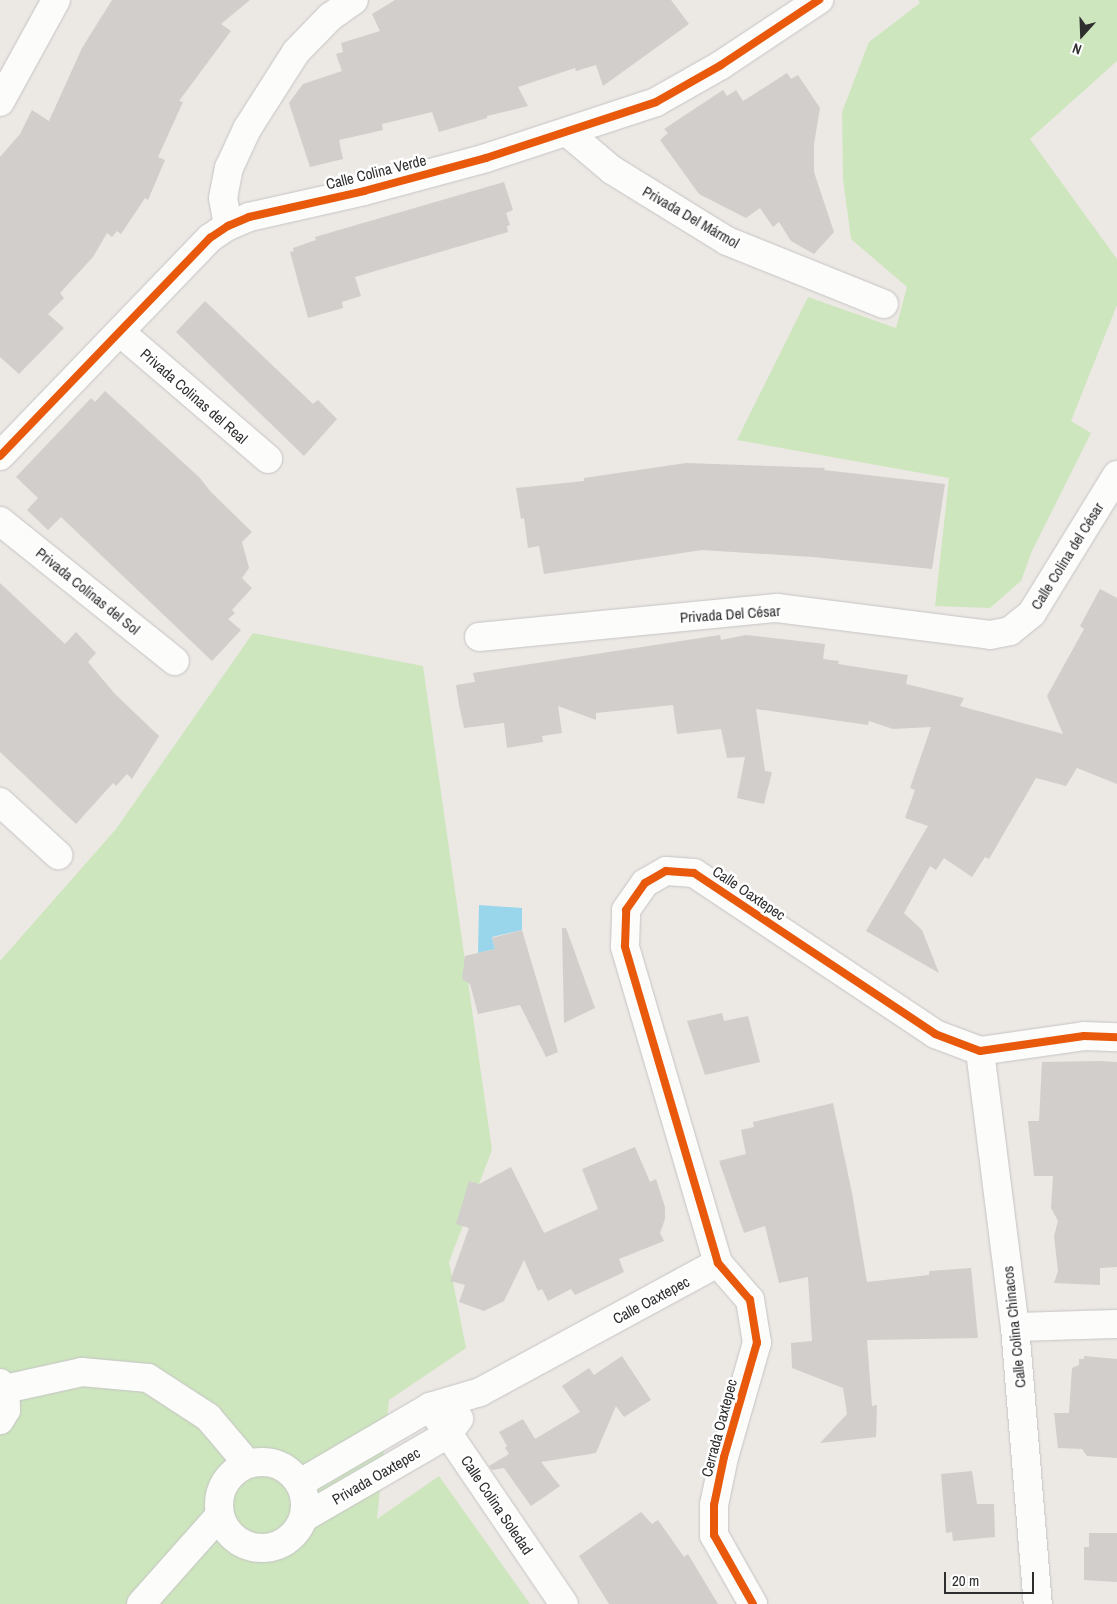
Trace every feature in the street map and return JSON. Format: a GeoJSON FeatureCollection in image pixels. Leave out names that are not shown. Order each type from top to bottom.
{"type":"FeatureCollection","features":[{"type":"Feature","properties":{"kind":"street"},"geometry":{"type":"LineString","coordinates":[[228,226],[223,198],[229,168],[247,130],[296,52],[330,17],[354,0]]}},
{"type":"Feature","properties":{"kind":"street","name":"Calle Colina Verde"},"geometry":{"type":"LineString","coordinates":[[0,456],[210,238],[228,226],[249,217],[364,191],[486,158],[656,102],[721,65],[819,0]]}},
{"type":"Feature","properties":{"kind":"street"},"geometry":{"type":"LineString","coordinates":[[0,102],[48,3]]}},
{"type":"Feature","properties":{"kind":"street","name":"Privada Del Mármol"},"geometry":{"type":"LineString","coordinates":[[567,132],[612,170],[727,241],[884,304]]}},
{"type":"Feature","properties":{"kind":"street","name":"Privada Colinas del Real"},"geometry":{"type":"LineString","coordinates":[[120,332],[268,459]]}},
{"type":"Feature","properties":{"kind":"street","name":"Calle Colina del César"},"geometry":{"type":"LineString","coordinates":[[1010,630],[1032,613],[1117,475]]}},
{"type":"Feature","properties":{"kind":"street","name":"Privada Colinas del Sol"},"geometry":{"type":"LineString","coordinates":[[0,521],[175,661]]}},
{"type":"Feature","properties":{"kind":"street","name":"Privada Del César"},"geometry":{"type":"LineString","coordinates":[[479,637],[777,608],[990,635],[1010,630]]}},
{"type":"Feature","properties":{"kind":"street"},"geometry":{"type":"LineString","coordinates":[[0,802],[58,855]]}},
{"type":"Feature","properties":{"kind":"street","name":"Calle Oaxtepec"},"geometry":{"type":"LineString","coordinates":[[430,1406],[480,1392],[718,1263],[625,946],[626,910],[645,882],[666,871],[694,873],[935,1034],[980,1051],[1084,1036],[1117,1037]]}},
{"type":"Feature","properties":{"kind":"street","name":"Calle Colina Chinacos"},"geometry":{"type":"LineString","coordinates":[[980,1051],[1015,1327],[1038,1604]]}},
{"type":"Feature","properties":{"kind":"street","name":"Cerrada Oaxtepec"},"geometry":{"type":"LineString","coordinates":[[718,1263],[750,1300],[757,1344],[724,1457],[714,1505],[714,1535],[753,1604]]}},
{"type":"Feature","properties":{"kind":"street"},"geometry":{"type":"LineString","coordinates":[[1015,1327],[1117,1324]]}},
{"type":"Feature","properties":{"kind":"street"},"geometry":{"type":"LineString","coordinates":[[0,1420],[6,1410],[2,1386],[82,1372],[148,1378],[208,1417],[247,1463]]}},
{"type":"Feature","properties":{"kind":"street","name":"Calle Oaxtepec"},"geometry":{"type":"LineString","coordinates":[[448,1434],[480,1392]]}},
{"type":"Feature","properties":{"kind":"street"},"geometry":{"type":"LineString","coordinates":[[300,1483],[430,1406]]}},
{"type":"Feature","properties":{"kind":"street","name":"Calle Colina Soledad"},"geometry":{"type":"LineString","coordinates":[[430,1406],[564,1604]]}},
{"type":"Feature","properties":{"kind":"street","name":"Privada Oaxtepec"},"geometry":{"type":"LineString","coordinates":[[304,1518],[448,1434]]}},
{"type":"Feature","properties":{"kind":"street"},"geometry":{"type":"LineString","coordinates":[[268,1461],[287,1468],[300,1483],[306,1500],[304,1518],[293,1537],[273,1548],[250,1547],[237,1540],[231,1536],[219,1516],[219,1494],[230,1474],[247,1463],[268,1461]]}},
{"type":"Feature","properties":{"kind":"street"},"geometry":{"type":"LineString","coordinates":[[141,1604],[219,1516]]}},
{"type":"Feature","properties":{"kind":"green space"},"geometry":{"type":"Polygon","coordinates":[[[918,0],[1117,0],[1117,61],[1030,139],[1117,259],[1117,305],[1071,421],[1091,433],[1032,551],[1021,581],[990,608],[935,606],[949,478],[737,440],[808,297],[896,328],[907,287],[851,239],[843,179],[842,112],[869,42],[920,3],[918,0]]]}},
{"type":"Feature","properties":{"kind":"green space"},"geometry":{"type":"Polygon","coordinates":[[[253,633],[423,666],[492,1150],[449,1262],[466,1348],[389,1400],[377,1519],[439,1476],[530,1604],[0,1604],[0,961],[116,829],[253,633]]]}},
{"type":"Feature","properties":{"kind":"water"},"geometry":{"type":"Polygon","coordinates":[[[479,905],[522,908],[522,930],[492,937],[495,949],[478,953],[479,905]]]}},
{"type":"Feature","properties":{"kind":"building"},"geometry":{"type":"Polygon","coordinates":[[[112,0],[250,0],[221,24],[231,31],[179,101],[183,102],[158,157],[165,160],[148,200],[145,198],[121,234],[117,231],[112,237],[107,233],[93,257],[60,293],[64,298],[48,314],[64,328],[19,374],[0,357],[0,157],[20,134],[32,110],[49,121],[82,48],[112,0]]]}},
{"type":"Feature","properties":{"kind":"building"},"geometry":{"type":"Polygon","coordinates":[[[395,0],[671,0],[689,24],[603,86],[596,65],[576,71],[575,68],[518,87],[528,106],[487,116],[487,118],[439,132],[432,112],[382,124],[383,130],[339,140],[343,159],[310,167],[289,103],[303,84],[342,71],[336,54],[343,52],[341,43],[380,31],[372,14],[395,0]]]}},
{"type":"Feature","properties":{"kind":"building"},"geometry":{"type":"Polygon","coordinates":[[[787,73],[791,79],[798,75],[820,108],[814,144],[814,172],[834,232],[814,254],[791,241],[779,222],[773,227],[760,208],[746,218],[699,194],[660,140],[668,133],[664,129],[723,90],[727,96],[736,90],[743,101],[787,73]]]}},
{"type":"Feature","properties":{"kind":"building"},"geometry":{"type":"Polygon","coordinates":[[[504,182],[513,210],[506,213],[510,225],[507,226],[508,232],[355,277],[361,296],[342,302],[343,308],[308,318],[290,252],[294,251],[293,248],[316,240],[315,237],[504,182]]]}},
{"type":"Feature","properties":{"kind":"building"},"geometry":{"type":"Polygon","coordinates":[[[205,301],[313,404],[318,400],[337,419],[304,456],[176,332],[205,301]]]}},
{"type":"Feature","properties":{"kind":"building"},"geometry":{"type":"Polygon","coordinates":[[[105,391],[200,478],[210,491],[252,532],[242,542],[249,568],[242,578],[252,588],[232,610],[235,613],[228,619],[241,630],[212,661],[61,517],[48,530],[27,510],[38,498],[16,477],[91,398],[95,402],[105,391]]]}},
{"type":"Feature","properties":{"kind":"building"},"geometry":{"type":"Polygon","coordinates":[[[686,463],[825,468],[824,470],[945,484],[932,569],[813,557],[702,550],[544,574],[539,546],[528,548],[524,518],[521,519],[516,488],[584,481],[584,478],[686,463]]]}},
{"type":"Feature","properties":{"kind":"building"},"geometry":{"type":"Polygon","coordinates":[[[0,583],[65,644],[76,632],[96,653],[88,662],[115,694],[159,736],[132,779],[127,774],[116,786],[113,783],[76,824],[0,752],[0,583]]]}},
{"type":"Feature","properties":{"kind":"building"},"geometry":{"type":"Polygon","coordinates":[[[1100,589],[1117,598],[1117,784],[1077,768],[1066,786],[1036,778],[989,859],[985,857],[972,877],[944,858],[936,870],[930,866],[904,913],[922,930],[939,973],[866,931],[928,826],[905,818],[915,790],[910,788],[931,727],[893,729],[869,721],[868,725],[756,709],[765,771],[772,772],[764,804],[737,798],[745,757],[727,758],[721,729],[677,734],[673,705],[596,713],[596,720],[558,706],[562,733],[542,736],[543,742],[507,748],[504,723],[464,728],[459,705],[456,685],[475,682],[473,673],[720,635],[721,640],[746,635],[825,644],[823,659],[839,661],[838,664],[908,675],[906,684],[964,698],[960,706],[1063,734],[1047,696],[1084,629],[1080,626],[1100,589]]]}},
{"type":"Feature","properties":{"kind":"building"},"geometry":{"type":"Polygon","coordinates":[[[562,928],[566,928],[595,1008],[564,1023],[562,928]]]}},
{"type":"Feature","properties":{"kind":"building"},"geometry":{"type":"Polygon","coordinates":[[[522,930],[558,1052],[546,1057],[520,1005],[478,1014],[470,984],[462,979],[465,956],[495,949],[492,938],[522,930]]]}},
{"type":"Feature","properties":{"kind":"building"},"geometry":{"type":"Polygon","coordinates":[[[722,1013],[724,1021],[748,1016],[760,1062],[705,1075],[687,1021],[722,1013]]]}},
{"type":"Feature","properties":{"kind":"building"},"geometry":{"type":"Polygon","coordinates":[[[1042,1062],[1117,1062],[1117,1267],[1100,1268],[1100,1285],[1054,1283],[1058,1271],[1054,1236],[1058,1221],[1051,1208],[1053,1176],[1034,1176],[1028,1121],[1039,1121],[1042,1062]]]}},
{"type":"Feature","properties":{"kind":"building"},"geometry":{"type":"Polygon","coordinates":[[[833,1103],[852,1193],[867,1282],[929,1275],[929,1271],[971,1268],[978,1338],[867,1340],[872,1406],[877,1405],[876,1437],[820,1443],[847,1414],[843,1388],[792,1368],[791,1343],[812,1341],[808,1277],[779,1283],[765,1226],[744,1233],[719,1161],[746,1154],[741,1130],[754,1127],[753,1122],[833,1103]]]}},
{"type":"Feature","properties":{"kind":"building"},"geometry":{"type":"Polygon","coordinates":[[[635,1147],[650,1182],[656,1179],[665,1207],[665,1219],[660,1233],[664,1241],[619,1259],[624,1272],[575,1295],[571,1289],[548,1301],[542,1289],[538,1291],[524,1260],[504,1301],[484,1311],[459,1302],[465,1285],[450,1281],[469,1228],[456,1224],[469,1181],[479,1184],[511,1167],[544,1233],[598,1209],[582,1169],[635,1147]]]}},
{"type":"Feature","properties":{"kind":"building"},"geometry":{"type":"Polygon","coordinates":[[[622,1356],[651,1400],[624,1417],[616,1406],[596,1453],[541,1462],[560,1486],[531,1506],[504,1468],[492,1470],[489,1466],[509,1454],[499,1432],[523,1419],[535,1439],[580,1412],[562,1386],[589,1368],[594,1375],[622,1356]]]}},
{"type":"Feature","properties":{"kind":"building"},"geometry":{"type":"Polygon","coordinates":[[[1084,1356],[1117,1359],[1117,1458],[1087,1456],[1082,1449],[1058,1448],[1054,1413],[1069,1413],[1072,1368],[1079,1365],[1079,1359],[1084,1359],[1084,1356]]]}},
{"type":"Feature","properties":{"kind":"building"},"geometry":{"type":"Polygon","coordinates":[[[972,1471],[977,1504],[994,1504],[995,1537],[953,1541],[952,1532],[946,1533],[941,1474],[972,1471]]]}},
{"type":"Feature","properties":{"kind":"building"},"geometry":{"type":"Polygon","coordinates":[[[641,1512],[652,1524],[658,1520],[684,1557],[688,1554],[718,1604],[609,1604],[579,1556],[641,1512]]]}},
{"type":"Feature","properties":{"kind":"building"},"geometry":{"type":"Polygon","coordinates":[[[1089,1533],[1117,1533],[1117,1582],[1084,1580],[1084,1547],[1089,1547],[1089,1533]]]}},
{"type":"Feature","properties":{"kind":"cycle path"},"geometry":{"type":"LineString","coordinates":[[0,456],[210,238],[228,226],[249,217],[364,191],[486,158],[656,102],[721,65],[819,0]]}},
{"type":"Feature","properties":{"kind":"cycle path"},"geometry":{"type":"LineString","coordinates":[[753,1604],[714,1535],[714,1505],[724,1457],[757,1343],[750,1300],[718,1263],[625,946],[626,910],[645,883],[666,871],[694,873],[935,1034],[980,1051],[1084,1036],[1117,1037]]}}]}
